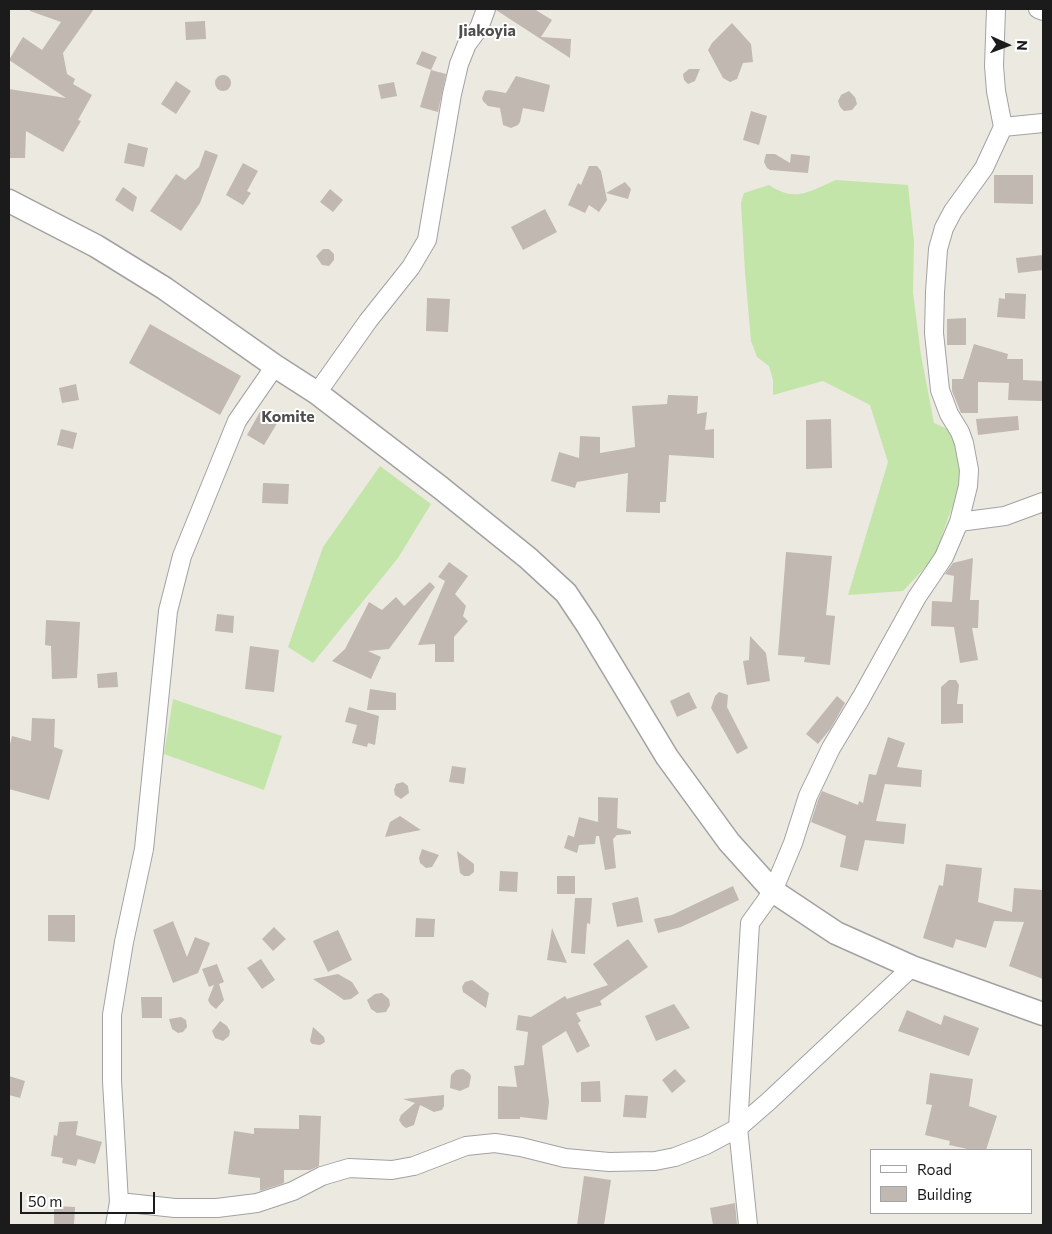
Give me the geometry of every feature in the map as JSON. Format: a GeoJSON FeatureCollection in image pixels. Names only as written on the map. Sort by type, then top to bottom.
{"type":"FeatureCollection","features":[{"type":"Feature","properties":{"kind":"street"},"geometry":{"type":"LineString","coordinates":[[317,394],[368,320],[411,268],[427,240],[452,94],[459,64],[467,44],[479,28],[486,9]]}},
{"type":"Feature","properties":{"kind":"street"},"geometry":{"type":"LineString","coordinates":[[748,1225],[738,1128],[750,923],[774,891],[808,796],[831,748],[917,597],[944,557],[959,522],[968,486],[969,470],[964,443],[960,432],[949,414],[940,390],[934,333],[938,248],[944,228],[953,211],[984,168],[1003,127],[996,91],[994,66],[996,9]]}},
{"type":"Feature","properties":{"kind":"street"},"geometry":{"type":"LineString","coordinates":[[1038,9],[1043,11]]}},
{"type":"Feature","properties":{"kind":"street"},"geometry":{"type":"LineString","coordinates":[[1003,127],[1043,123]]}},
{"type":"Feature","properties":{"kind":"street"},"geometry":{"type":"LineString","coordinates":[[9,201],[96,246],[164,288],[317,394],[493,529],[566,593],[667,757],[729,842],[774,891],[836,933],[912,967],[1043,1014]]}},
{"type":"Feature","properties":{"kind":"street"},"geometry":{"type":"LineString","coordinates":[[116,1225],[119,1202],[112,1081],[112,1015],[124,942],[144,850],[168,611],[182,556],[236,421],[275,366]]}},
{"type":"Feature","properties":{"kind":"street"},"geometry":{"type":"LineString","coordinates":[[959,522],[1004,516],[1043,502]]}},
{"type":"Feature","properties":{"kind":"street"},"geometry":{"type":"LineString","coordinates":[[119,1202],[175,1208],[216,1208],[257,1203],[293,1191],[322,1176],[349,1168],[392,1170],[414,1166],[466,1146],[496,1143],[520,1146],[565,1158],[609,1162],[655,1161],[675,1157],[706,1145],[738,1128],[912,967]]}},
{"type":"Feature","properties":{"kind":"green space"},"geometry":{"type":"Polygon","coordinates":[[[836,180],[908,185],[914,242],[913,293],[921,355],[934,423],[959,434],[966,475],[948,518],[935,557],[903,591],[848,595],[888,462],[870,405],[823,381],[773,395],[773,380],[769,366],[757,357],[751,341],[741,203],[744,193],[769,185],[778,190],[795,194],[810,191],[836,180]]]}},
{"type":"Feature","properties":{"kind":"green space"},"geometry":{"type":"Polygon","coordinates":[[[380,466],[431,504],[398,558],[313,663],[288,647],[323,547],[380,466]]]}},
{"type":"Feature","properties":{"kind":"green space"},"geometry":{"type":"Polygon","coordinates":[[[173,699],[282,736],[264,790],[164,754],[173,699]]]}},
{"type":"Feature","properties":{"kind":"building"},"geometry":{"type":"Polygon","coordinates":[[[30,9],[94,9],[63,53],[67,74],[75,79],[73,84],[92,95],[78,120],[81,121],[63,152],[26,131],[25,158],[9,158],[9,89],[66,98],[9,60],[23,37],[42,50],[61,22],[30,11],[30,9]]]}},
{"type":"Feature","properties":{"kind":"building"},"geometry":{"type":"Polygon","coordinates":[[[534,9],[552,20],[541,37],[571,39],[570,58],[496,10],[534,9]]]}},
{"type":"Feature","properties":{"kind":"building"},"geometry":{"type":"Polygon","coordinates":[[[205,21],[206,39],[186,40],[185,22],[205,21]]]}},
{"type":"Feature","properties":{"kind":"building"},"geometry":{"type":"Polygon","coordinates":[[[732,23],[751,44],[753,62],[743,63],[737,79],[730,82],[723,78],[708,50],[712,43],[732,23]]]}},
{"type":"Feature","properties":{"kind":"building"},"geometry":{"type":"Polygon","coordinates":[[[422,51],[437,57],[431,70],[416,64],[422,51]]]}},
{"type":"Feature","properties":{"kind":"building"},"geometry":{"type":"Polygon","coordinates":[[[689,69],[700,69],[695,81],[688,84],[684,80],[683,74],[689,69]]]}},
{"type":"Feature","properties":{"kind":"building"},"geometry":{"type":"Polygon","coordinates":[[[431,70],[446,74],[438,112],[420,107],[431,70]]]}},
{"type":"Feature","properties":{"kind":"building"},"geometry":{"type":"Polygon","coordinates":[[[223,75],[231,83],[223,91],[215,83],[223,75]]]}},
{"type":"Feature","properties":{"kind":"building"},"geometry":{"type":"Polygon","coordinates":[[[516,76],[550,85],[544,112],[523,108],[520,122],[511,128],[503,125],[500,108],[488,106],[482,98],[485,91],[489,90],[506,93],[516,76]]]}},
{"type":"Feature","properties":{"kind":"building"},"geometry":{"type":"Polygon","coordinates":[[[176,81],[191,91],[176,114],[161,104],[176,81]]]}},
{"type":"Feature","properties":{"kind":"building"},"geometry":{"type":"Polygon","coordinates":[[[394,82],[397,96],[381,99],[378,85],[394,82]]]}},
{"type":"Feature","properties":{"kind":"building"},"geometry":{"type":"Polygon","coordinates":[[[849,91],[855,97],[857,104],[852,110],[844,111],[838,101],[841,95],[849,91]]]}},
{"type":"Feature","properties":{"kind":"building"},"geometry":{"type":"Polygon","coordinates":[[[751,111],[767,116],[759,145],[743,140],[751,111]]]}},
{"type":"Feature","properties":{"kind":"building"},"geometry":{"type":"Polygon","coordinates":[[[128,143],[148,148],[144,167],[124,163],[128,143]]]}},
{"type":"Feature","properties":{"kind":"building"},"geometry":{"type":"Polygon","coordinates":[[[205,150],[218,155],[200,203],[181,231],[150,211],[176,174],[185,180],[199,167],[205,150]]]}},
{"type":"Feature","properties":{"kind":"building"},"geometry":{"type":"Polygon","coordinates":[[[766,154],[775,154],[790,163],[791,154],[810,156],[808,173],[770,170],[764,162],[766,154]]]}},
{"type":"Feature","properties":{"kind":"building"},"geometry":{"type":"Polygon","coordinates":[[[243,163],[258,171],[247,191],[251,193],[243,205],[226,195],[243,163]]]}},
{"type":"Feature","properties":{"kind":"building"},"geometry":{"type":"Polygon","coordinates":[[[589,166],[597,166],[601,171],[607,200],[599,212],[589,205],[585,213],[568,205],[578,183],[581,185],[589,166]]]}},
{"type":"Feature","properties":{"kind":"building"},"geometry":{"type":"Polygon","coordinates":[[[994,175],[1033,175],[1033,204],[994,203],[994,175]]]}},
{"type":"Feature","properties":{"kind":"building"},"geometry":{"type":"Polygon","coordinates":[[[625,182],[631,189],[628,199],[606,193],[625,182]]]}},
{"type":"Feature","properties":{"kind":"building"},"geometry":{"type":"Polygon","coordinates":[[[123,187],[137,197],[133,212],[115,200],[123,187]]]}},
{"type":"Feature","properties":{"kind":"building"},"geometry":{"type":"Polygon","coordinates":[[[330,189],[343,200],[333,212],[320,202],[330,189]]]}},
{"type":"Feature","properties":{"kind":"building"},"geometry":{"type":"Polygon","coordinates":[[[545,209],[557,232],[523,250],[511,227],[545,209]]]}},
{"type":"Feature","properties":{"kind":"building"},"geometry":{"type":"Polygon","coordinates":[[[323,249],[329,249],[334,254],[334,260],[329,266],[322,265],[316,256],[323,249]]]}},
{"type":"Feature","properties":{"kind":"building"},"geometry":{"type":"Polygon","coordinates":[[[1043,255],[1043,270],[1018,273],[1016,258],[1043,255]]]}},
{"type":"Feature","properties":{"kind":"building"},"geometry":{"type":"Polygon","coordinates":[[[1005,293],[1026,294],[1025,319],[997,317],[999,298],[1005,299],[1005,293]]]}},
{"type":"Feature","properties":{"kind":"building"},"geometry":{"type":"Polygon","coordinates":[[[427,298],[450,299],[448,332],[426,331],[427,298]]]}},
{"type":"Feature","properties":{"kind":"building"},"geometry":{"type":"Polygon","coordinates":[[[966,318],[966,345],[947,345],[947,319],[966,318]]]}},
{"type":"Feature","properties":{"kind":"building"},"geometry":{"type":"Polygon","coordinates":[[[150,324],[241,376],[220,415],[129,363],[150,324]]]}},
{"type":"Feature","properties":{"kind":"building"},"geometry":{"type":"Polygon","coordinates":[[[974,344],[1008,354],[1007,359],[1023,359],[1023,380],[1043,381],[1043,401],[1008,400],[1009,383],[978,382],[978,413],[961,413],[952,391],[952,379],[963,379],[974,344]]]}},
{"type":"Feature","properties":{"kind":"building"},"geometry":{"type":"Polygon","coordinates":[[[76,384],[79,400],[62,403],[59,388],[76,384]]]}},
{"type":"Feature","properties":{"kind":"building"},"geometry":{"type":"Polygon","coordinates":[[[668,395],[698,396],[697,414],[707,412],[705,430],[714,429],[714,458],[669,455],[666,502],[660,502],[660,513],[626,512],[628,473],[577,482],[575,488],[551,481],[559,452],[579,458],[580,436],[600,437],[600,453],[635,447],[632,406],[667,404],[668,395]]]}},
{"type":"Feature","properties":{"kind":"building"},"geometry":{"type":"Polygon","coordinates":[[[261,410],[279,420],[264,445],[247,435],[261,410]]]}},
{"type":"Feature","properties":{"kind":"building"},"geometry":{"type":"Polygon","coordinates":[[[1018,416],[1019,430],[978,435],[976,419],[1018,416]]]}},
{"type":"Feature","properties":{"kind":"building"},"geometry":{"type":"Polygon","coordinates":[[[831,419],[832,468],[806,469],[806,420],[831,419]]]}},
{"type":"Feature","properties":{"kind":"building"},"geometry":{"type":"Polygon","coordinates":[[[61,429],[77,433],[73,449],[57,445],[61,429]]]}},
{"type":"Feature","properties":{"kind":"building"},"geometry":{"type":"Polygon","coordinates":[[[263,483],[289,484],[288,504],[262,503],[263,483]]]}},
{"type":"Feature","properties":{"kind":"building"},"geometry":{"type":"Polygon","coordinates":[[[786,552],[832,556],[826,615],[835,616],[830,665],[804,662],[805,657],[778,655],[786,552]]]}},
{"type":"Feature","properties":{"kind":"building"},"geometry":{"type":"Polygon","coordinates":[[[973,558],[970,600],[979,600],[978,628],[972,628],[978,660],[960,663],[954,627],[931,626],[932,601],[952,602],[954,576],[945,574],[953,563],[973,558]]]}},
{"type":"Feature","properties":{"kind":"building"},"geometry":{"type":"Polygon","coordinates":[[[449,562],[468,576],[455,594],[466,606],[463,616],[468,621],[454,637],[454,662],[435,662],[435,644],[418,645],[445,581],[438,577],[449,562]]]}},
{"type":"Feature","properties":{"kind":"building"},"geometry":{"type":"Polygon","coordinates":[[[430,582],[435,587],[389,649],[368,651],[381,657],[371,679],[332,661],[345,649],[369,602],[382,610],[396,597],[404,606],[430,582]]]}},
{"type":"Feature","properties":{"kind":"building"},"geometry":{"type":"Polygon","coordinates":[[[217,614],[234,616],[233,633],[215,631],[217,614]]]}},
{"type":"Feature","properties":{"kind":"building"},"geometry":{"type":"Polygon","coordinates":[[[46,620],[80,622],[77,678],[52,679],[51,646],[45,645],[46,620]]]}},
{"type":"Feature","properties":{"kind":"building"},"geometry":{"type":"Polygon","coordinates":[[[750,636],[766,653],[770,681],[747,685],[743,661],[749,660],[750,636]]]}},
{"type":"Feature","properties":{"kind":"building"},"geometry":{"type":"Polygon","coordinates":[[[250,646],[279,650],[274,692],[245,689],[250,646]]]}},
{"type":"Feature","properties":{"kind":"building"},"geometry":{"type":"Polygon","coordinates":[[[117,672],[118,687],[98,688],[97,674],[117,672]]]}},
{"type":"Feature","properties":{"kind":"building"},"geometry":{"type":"Polygon","coordinates":[[[949,680],[956,680],[959,685],[957,704],[963,704],[963,723],[941,724],[941,687],[949,680]]]}},
{"type":"Feature","properties":{"kind":"building"},"geometry":{"type":"Polygon","coordinates":[[[370,689],[396,693],[396,710],[367,710],[370,689]]]}},
{"type":"Feature","properties":{"kind":"building"},"geometry":{"type":"Polygon","coordinates":[[[689,692],[697,708],[677,717],[670,701],[689,692]]]}},
{"type":"Feature","properties":{"kind":"building"},"geometry":{"type":"Polygon","coordinates":[[[719,692],[728,695],[727,707],[748,748],[737,754],[711,708],[715,696],[719,692]]]}},
{"type":"Feature","properties":{"kind":"building"},"geometry":{"type":"Polygon","coordinates":[[[837,696],[845,703],[831,728],[818,744],[806,734],[837,696]]]}},
{"type":"Feature","properties":{"kind":"building"},"geometry":{"type":"Polygon","coordinates":[[[349,707],[379,716],[375,745],[368,743],[367,747],[352,743],[357,725],[345,722],[349,707]]]}},
{"type":"Feature","properties":{"kind":"building"},"geometry":{"type":"Polygon","coordinates":[[[32,718],[55,719],[54,747],[63,750],[49,800],[9,789],[9,748],[12,736],[31,741],[32,718]]]}},
{"type":"Feature","properties":{"kind":"building"},"geometry":{"type":"Polygon","coordinates":[[[888,737],[905,743],[897,767],[922,770],[921,787],[885,784],[876,821],[906,824],[904,844],[865,840],[858,871],[840,867],[846,836],[811,822],[818,800],[822,791],[858,805],[859,801],[863,803],[869,774],[876,775],[888,737]]]}},
{"type":"Feature","properties":{"kind":"building"},"geometry":{"type":"Polygon","coordinates":[[[452,766],[466,768],[464,784],[449,782],[452,766]]]}},
{"type":"Feature","properties":{"kind":"building"},"geometry":{"type":"Polygon","coordinates":[[[403,782],[408,786],[409,793],[401,799],[395,795],[394,790],[396,784],[403,782]]]}},
{"type":"Feature","properties":{"kind":"building"},"geometry":{"type":"Polygon","coordinates":[[[598,797],[618,798],[617,828],[631,831],[631,834],[617,835],[613,839],[616,868],[605,870],[599,836],[596,836],[595,844],[579,845],[577,853],[564,848],[568,835],[574,837],[579,817],[598,822],[598,797]]]}},
{"type":"Feature","properties":{"kind":"building"},"geometry":{"type":"Polygon","coordinates":[[[400,816],[421,830],[385,837],[390,822],[400,816]]]}},
{"type":"Feature","properties":{"kind":"building"},"geometry":{"type":"Polygon","coordinates":[[[422,849],[439,855],[432,867],[426,868],[420,863],[419,858],[422,849]]]}},
{"type":"Feature","properties":{"kind":"building"},"geometry":{"type":"Polygon","coordinates":[[[457,851],[474,864],[474,872],[469,876],[464,876],[460,873],[457,851]]]}},
{"type":"Feature","properties":{"kind":"building"},"geometry":{"type":"Polygon","coordinates":[[[946,864],[982,868],[978,902],[1012,912],[1014,888],[1043,890],[1043,979],[1009,966],[1024,922],[994,921],[986,948],[956,939],[953,948],[923,938],[939,885],[943,886],[946,864]]]}},
{"type":"Feature","properties":{"kind":"building"},"geometry":{"type":"Polygon","coordinates":[[[500,871],[518,872],[517,892],[499,891],[500,871]]]}},
{"type":"Feature","properties":{"kind":"building"},"geometry":{"type":"Polygon","coordinates":[[[557,876],[575,876],[575,894],[557,894],[557,876]]]}},
{"type":"Feature","properties":{"kind":"building"},"geometry":{"type":"Polygon","coordinates":[[[733,886],[739,900],[681,927],[658,933],[654,919],[672,915],[733,886]]]}},
{"type":"Feature","properties":{"kind":"building"},"geometry":{"type":"Polygon","coordinates":[[[638,897],[643,922],[617,927],[612,903],[638,897]]]}},
{"type":"Feature","properties":{"kind":"building"},"geometry":{"type":"Polygon","coordinates":[[[575,898],[592,898],[590,924],[587,923],[585,954],[571,953],[575,898]]]}},
{"type":"Feature","properties":{"kind":"building"},"geometry":{"type":"Polygon","coordinates":[[[48,915],[75,915],[75,942],[48,941],[48,915]]]}},
{"type":"Feature","properties":{"kind":"building"},"geometry":{"type":"Polygon","coordinates":[[[416,918],[435,919],[434,937],[415,937],[416,918]]]}},
{"type":"Feature","properties":{"kind":"building"},"geometry":{"type":"Polygon","coordinates":[[[173,921],[187,957],[195,937],[210,943],[198,973],[173,983],[153,930],[173,921]]]}},
{"type":"Feature","properties":{"kind":"building"},"geometry":{"type":"Polygon","coordinates":[[[274,927],[286,939],[273,951],[262,939],[274,927]]]}},
{"type":"Feature","properties":{"kind":"building"},"geometry":{"type":"Polygon","coordinates":[[[552,928],[567,963],[547,960],[552,928]]]}},
{"type":"Feature","properties":{"kind":"building"},"geometry":{"type":"Polygon","coordinates":[[[338,930],[352,960],[328,972],[313,941],[338,930]]]}},
{"type":"Feature","properties":{"kind":"building"},"geometry":{"type":"Polygon","coordinates":[[[628,939],[648,967],[600,1001],[602,1005],[576,1013],[581,1021],[578,1023],[590,1046],[577,1053],[566,1031],[542,1046],[549,1102],[547,1120],[520,1117],[520,1119],[498,1119],[498,1086],[517,1087],[514,1066],[524,1065],[528,1032],[516,1030],[518,1015],[531,1017],[565,996],[567,999],[608,985],[593,964],[628,939]]]}},
{"type":"Feature","properties":{"kind":"building"},"geometry":{"type":"Polygon","coordinates":[[[261,959],[275,980],[262,989],[247,968],[261,959]]]}},
{"type":"Feature","properties":{"kind":"building"},"geometry":{"type":"Polygon","coordinates":[[[217,964],[224,982],[219,984],[224,1000],[216,1009],[208,1000],[214,985],[209,987],[202,969],[217,964]]]}},
{"type":"Feature","properties":{"kind":"building"},"geometry":{"type":"Polygon","coordinates":[[[338,974],[352,982],[359,993],[351,999],[344,1000],[313,979],[338,974]]]}},
{"type":"Feature","properties":{"kind":"building"},"geometry":{"type":"Polygon","coordinates":[[[472,980],[489,993],[486,1008],[463,992],[462,987],[465,982],[472,980]]]}},
{"type":"Feature","properties":{"kind":"building"},"geometry":{"type":"Polygon","coordinates":[[[382,993],[389,999],[390,1005],[386,1012],[377,1013],[371,1009],[367,1000],[375,994],[382,993]]]}},
{"type":"Feature","properties":{"kind":"building"},"geometry":{"type":"Polygon","coordinates":[[[141,997],[162,997],[162,1018],[142,1018],[141,997]]]}},
{"type":"Feature","properties":{"kind":"building"},"geometry":{"type":"Polygon","coordinates":[[[674,1004],[690,1028],[656,1041],[645,1016],[674,1004]]]}},
{"type":"Feature","properties":{"kind":"building"},"geometry":{"type":"Polygon","coordinates":[[[907,1010],[941,1025],[944,1015],[979,1028],[969,1056],[898,1031],[907,1010]]]}},
{"type":"Feature","properties":{"kind":"building"},"geometry":{"type":"Polygon","coordinates":[[[181,1017],[186,1020],[187,1027],[183,1032],[178,1033],[172,1029],[169,1019],[181,1017]]]}},
{"type":"Feature","properties":{"kind":"building"},"geometry":{"type":"Polygon","coordinates":[[[220,1021],[230,1031],[229,1036],[223,1041],[215,1038],[212,1031],[220,1021]]]}},
{"type":"Feature","properties":{"kind":"building"},"geometry":{"type":"Polygon","coordinates":[[[313,1027],[324,1037],[325,1042],[320,1045],[312,1044],[310,1041],[313,1027]]]}},
{"type":"Feature","properties":{"kind":"building"},"geometry":{"type":"Polygon","coordinates":[[[463,1069],[471,1076],[469,1087],[460,1091],[450,1088],[451,1075],[456,1070],[463,1069]]]}},
{"type":"Feature","properties":{"kind":"building"},"geometry":{"type":"Polygon","coordinates":[[[675,1069],[686,1081],[672,1093],[662,1080],[675,1069]]]}},
{"type":"Feature","properties":{"kind":"building"},"geometry":{"type":"Polygon","coordinates":[[[930,1073],[973,1079],[969,1106],[997,1116],[986,1149],[967,1149],[949,1145],[950,1141],[925,1135],[932,1105],[926,1104],[930,1073]]]}},
{"type":"Feature","properties":{"kind":"building"},"geometry":{"type":"Polygon","coordinates":[[[9,1076],[25,1081],[20,1098],[9,1095],[9,1076]]]}},
{"type":"Feature","properties":{"kind":"building"},"geometry":{"type":"Polygon","coordinates":[[[600,1081],[601,1102],[581,1102],[581,1082],[600,1081]]]}},
{"type":"Feature","properties":{"kind":"building"},"geometry":{"type":"Polygon","coordinates":[[[444,1095],[442,1110],[434,1112],[420,1105],[414,1125],[406,1128],[402,1125],[399,1120],[401,1115],[415,1103],[403,1099],[444,1095]]]}},
{"type":"Feature","properties":{"kind":"building"},"geometry":{"type":"Polygon","coordinates":[[[625,1095],[648,1096],[646,1118],[623,1117],[625,1095]]]}},
{"type":"Feature","properties":{"kind":"building"},"geometry":{"type":"Polygon","coordinates":[[[299,1115],[321,1116],[319,1166],[310,1170],[284,1170],[284,1183],[260,1191],[260,1178],[228,1174],[234,1131],[254,1134],[254,1128],[299,1129],[299,1115]]]}},
{"type":"Feature","properties":{"kind":"building"},"geometry":{"type":"Polygon","coordinates":[[[78,1121],[76,1135],[102,1142],[95,1164],[78,1159],[76,1166],[62,1163],[63,1158],[51,1156],[54,1135],[57,1136],[59,1122],[78,1121]]]}},
{"type":"Feature","properties":{"kind":"building"},"geometry":{"type":"Polygon","coordinates":[[[584,1176],[611,1180],[604,1225],[577,1225],[584,1176]]]}},
{"type":"Feature","properties":{"kind":"building"},"geometry":{"type":"Polygon","coordinates":[[[735,1203],[737,1225],[713,1225],[710,1208],[735,1203]]]}},
{"type":"Feature","properties":{"kind":"building"},"geometry":{"type":"Polygon","coordinates":[[[54,1206],[75,1207],[74,1225],[54,1225],[54,1206]]]}},
{"type":"Feature","properties":{"kind":"district","name":"Jiakoyia"},"geometry":{"type":"Point","coordinates":[487,31]}},
{"type":"Feature","properties":{"kind":"district","name":"Komite"},"geometry":{"type":"Point","coordinates":[288,417]}}]}
